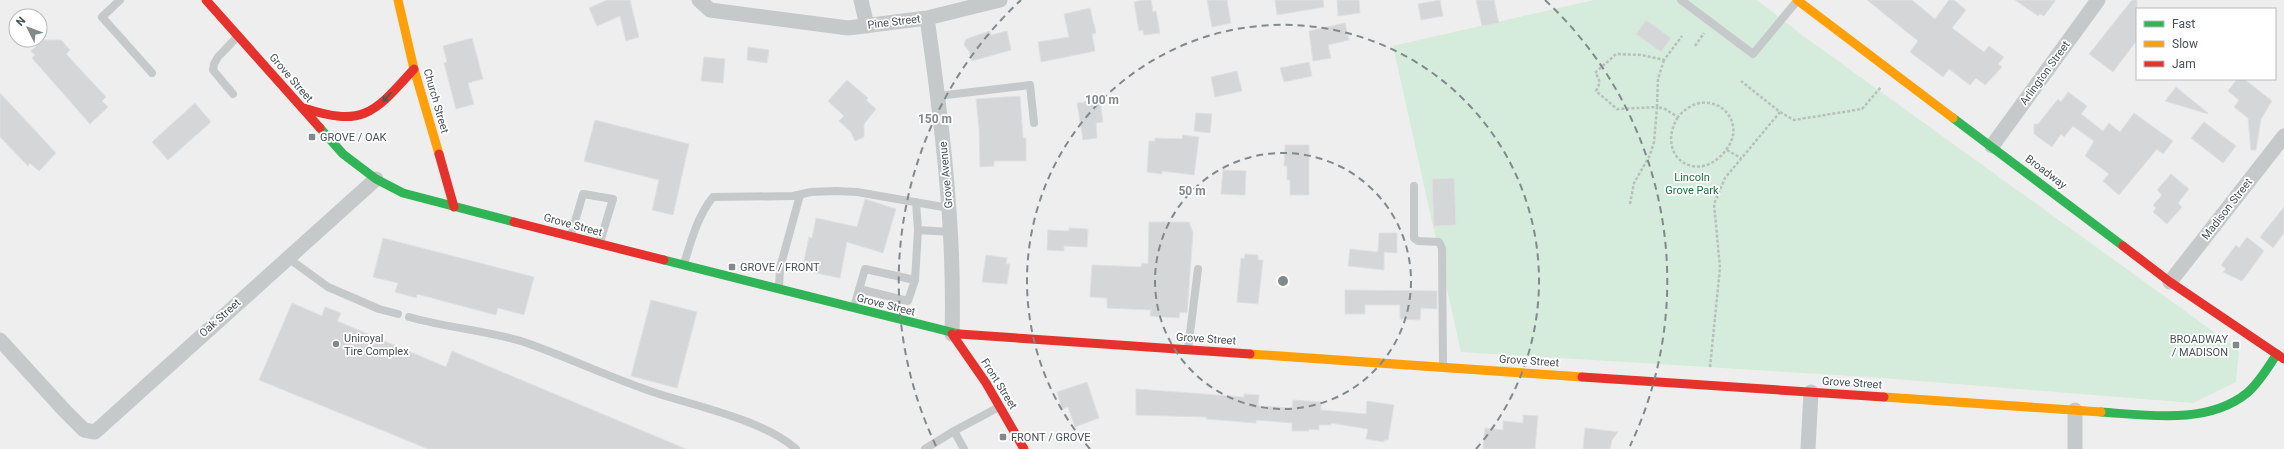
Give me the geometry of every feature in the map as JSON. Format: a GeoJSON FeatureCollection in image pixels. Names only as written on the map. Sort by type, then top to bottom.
{"type":"FeatureCollection","features":[{"type":"Feature","properties":{"kind":"main road","name":"Grove Street"},"geometry":{"type":"LineString","coordinates":[[206,0],[300,107],[344,154],[376,179],[403,193],[779,291],[952,334],[2137,414],[2201,414],[2226,406],[2246,394],[2281,354]]}},
{"type":"Feature","properties":{"kind":"main road","name":"Church Street"},"geometry":{"type":"LineString","coordinates":[[398,0],[414,69],[454,207]]}},
{"type":"Feature","properties":{"kind":"main road","name":"Broadway"},"geometry":{"type":"LineString","coordinates":[[1797,0],[2170,282],[2281,354]]}},
{"type":"Feature","properties":{"kind":"main road"},"geometry":{"type":"LineString","coordinates":[[300,107],[333,118],[359,117],[380,105],[414,69]]}},
{"type":"Feature","properties":{"kind":"main road","name":"Front Street"},"geometry":{"type":"LineString","coordinates":[[952,334],[1000,407],[1024,449]]}},
{"type":"Feature","properties":{"kind":"street","name":"Pine Street"},"geometry":{"type":"LineString","coordinates":[[699,0],[710,10],[848,28],[927,18],[1000,0]]}},
{"type":"Feature","properties":{"kind":"street"},"geometry":{"type":"LineString","coordinates":[[861,0],[867,26]]}},
{"type":"Feature","properties":{"kind":"street","name":"Arlington Street"},"geometry":{"type":"LineString","coordinates":[[1992,146],[2098,0]]}},
{"type":"Feature","properties":{"kind":"street","name":"Grove Avenue"},"geometry":{"type":"LineString","coordinates":[[927,18],[938,96],[949,208],[954,273],[952,334]]}},
{"type":"Feature","properties":{"kind":"street","name":"Madison Street"},"geometry":{"type":"LineString","coordinates":[[2170,282],[2284,136]]}},
{"type":"Feature","properties":{"kind":"street","name":"Oak Street"},"geometry":{"type":"LineString","coordinates":[[0,340],[84,430],[95,432],[376,179]]}},
{"type":"Feature","properties":{"kind":"street"},"geometry":{"type":"LineString","coordinates":[[1808,449],[1811,392]]}},
{"type":"Feature","properties":{"kind":"street"},"geometry":{"type":"LineString","coordinates":[[2075,410],[2075,449]]}},
{"type":"Feature","properties":{"kind":"lane"},"geometry":{"type":"LineString","coordinates":[[120,0],[102,17],[152,73]]}},
{"type":"Feature","properties":{"kind":"lane"},"geometry":{"type":"LineString","coordinates":[[1681,0],[1753,54],[1797,0]]}},
{"type":"Feature","properties":{"kind":"lane"},"geometry":{"type":"LineString","coordinates":[[233,94],[213,70],[214,64],[238,36]]}},
{"type":"Feature","properties":{"kind":"lane"},"geometry":{"type":"LineString","coordinates":[[938,96],[1030,85],[1034,123]]}},
{"type":"Feature","properties":{"kind":"lane"},"geometry":{"type":"LineString","coordinates":[[1414,186],[1414,238],[1418,241],[1439,242],[1442,248],[1444,367]]}},
{"type":"Feature","properties":{"kind":"lane"},"geometry":{"type":"LineString","coordinates":[[684,266],[691,240],[706,205],[713,197],[793,196],[836,191],[949,208]]}},
{"type":"Feature","properties":{"kind":"lane"},"geometry":{"type":"LineString","coordinates":[[570,237],[583,194],[614,199],[600,245]]}},
{"type":"Feature","properties":{"kind":"lane"},"geometry":{"type":"LineString","coordinates":[[779,291],[780,268],[800,194]]}},
{"type":"Feature","properties":{"kind":"lane"},"geometry":{"type":"LineString","coordinates":[[859,289],[908,301],[915,280],[918,230],[916,202]]}},
{"type":"Feature","properties":{"kind":"lane"},"geometry":{"type":"LineString","coordinates":[[918,230],[950,232]]}},
{"type":"Feature","properties":{"kind":"lane"},"geometry":{"type":"LineString","coordinates":[[288,258],[328,287],[379,309],[398,314]]}},
{"type":"Feature","properties":{"kind":"lane"},"geometry":{"type":"LineString","coordinates":[[853,310],[865,269],[915,280]]}},
{"type":"Feature","properties":{"kind":"lane"},"geometry":{"type":"LineString","coordinates":[[1188,350],[1198,269]]}},
{"type":"Feature","properties":{"kind":"lane"},"geometry":{"type":"LineString","coordinates":[[409,317],[432,324],[487,332],[525,343],[621,381],[733,417],[784,439],[796,449]]}},
{"type":"Feature","properties":{"kind":"lane"},"geometry":{"type":"LineString","coordinates":[[925,449],[954,431],[1000,407]]}},
{"type":"Feature","properties":{"kind":"lane"},"geometry":{"type":"LineString","coordinates":[[954,431],[964,449]]}},
{"type":"Feature","properties":{"kind":"path"},"geometry":{"type":"LineString","coordinates":[[1695,46],[1706,31]]}},
{"type":"Feature","properties":{"kind":"path"},"geometry":{"type":"LineString","coordinates":[[1630,204],[1634,184],[1650,155],[1654,142],[1658,79],[1664,60],[1682,36]]}},
{"type":"Feature","properties":{"kind":"path"},"geometry":{"type":"LineString","coordinates":[[1664,60],[1642,55],[1616,54],[1595,73],[1599,78],[1600,84],[1596,92],[1616,109],[1657,107],[1665,109],[1678,117]]}},
{"type":"Feature","properties":{"kind":"path"},"geometry":{"type":"LineString","coordinates":[[1741,81],[1780,112],[1794,120],[1862,109],[1881,87]]}},
{"type":"Feature","properties":{"kind":"path"},"geometry":{"type":"LineString","coordinates":[[1702,102],[1710,102],[1723,108],[1728,113],[1732,128],[1730,143],[1726,150],[1713,162],[1705,166],[1691,166],[1683,163],[1675,156],[1671,146],[1670,137],[1673,125],[1678,117],[1690,106],[1702,102]]}},
{"type":"Feature","properties":{"kind":"path"},"geometry":{"type":"LineString","coordinates":[[1709,369],[1720,268],[1714,204],[1725,178],[1780,112]]}},
{"type":"Feature","properties":{"kind":"path"},"geometry":{"type":"LineString","coordinates":[[1726,150],[1741,158]]}},
{"type":"Feature","properties":{"kind":"green space","name":"Lincoln Grove Park"},"geometry":{"type":"Polygon","coordinates":[[[1594,0],[1757,0],[1802,35],[2239,350],[2236,382],[2193,403],[1870,377],[1461,352],[1393,46],[1594,0]]]}},
{"type":"Feature","properties":{"kind":"building"},"geometry":{"type":"Polygon","coordinates":[[[607,0],[630,0],[639,37],[626,41],[620,16],[597,26],[589,8],[607,0]]]}},
{"type":"Feature","properties":{"kind":"building"},"geometry":{"type":"Polygon","coordinates":[[[1151,0],[1153,12],[1156,11],[1160,33],[1144,35],[1143,30],[1139,31],[1134,2],[1151,0]]]}},
{"type":"Feature","properties":{"kind":"building"},"geometry":{"type":"Polygon","coordinates":[[[1207,0],[1227,0],[1231,23],[1212,27],[1207,0]]]}},
{"type":"Feature","properties":{"kind":"building"},"geometry":{"type":"Polygon","coordinates":[[[1275,0],[1323,0],[1324,7],[1277,15],[1275,0]]]}},
{"type":"Feature","properties":{"kind":"building"},"geometry":{"type":"Polygon","coordinates":[[[1337,0],[1359,0],[1360,13],[1338,16],[1337,0]]]}},
{"type":"Feature","properties":{"kind":"building"},"geometry":{"type":"Polygon","coordinates":[[[1440,0],[1443,16],[1421,20],[1418,4],[1440,0]]]}},
{"type":"Feature","properties":{"kind":"building"},"geometry":{"type":"Polygon","coordinates":[[[1476,0],[1494,0],[1499,23],[1482,26],[1476,0]]]}},
{"type":"Feature","properties":{"kind":"building"},"geometry":{"type":"Polygon","coordinates":[[[1867,0],[1912,0],[1935,19],[1949,0],[1954,0],[1966,10],[1952,28],[1984,52],[1989,46],[2004,57],[1998,64],[2002,67],[1985,85],[1976,78],[1970,85],[1949,69],[1943,77],[1910,52],[1918,41],[1867,0]]]}},
{"type":"Feature","properties":{"kind":"building"},"geometry":{"type":"Polygon","coordinates":[[[2015,0],[2056,0],[2044,16],[2040,14],[2038,16],[2015,0]]]}},
{"type":"Feature","properties":{"kind":"building"},"geometry":{"type":"Polygon","coordinates":[[[2132,0],[2137,0],[2136,41],[2113,72],[2089,54],[2132,0]]]}},
{"type":"Feature","properties":{"kind":"building"},"geometry":{"type":"Polygon","coordinates":[[[1090,8],[1096,33],[1092,34],[1095,51],[1041,62],[1038,42],[1069,37],[1064,14],[1090,8]]]}},
{"type":"Feature","properties":{"kind":"building"},"geometry":{"type":"Polygon","coordinates":[[[1646,20],[1671,38],[1661,52],[1636,34],[1646,20]]]}},
{"type":"Feature","properties":{"kind":"building"},"geometry":{"type":"Polygon","coordinates":[[[1345,23],[1349,40],[1328,45],[1331,58],[1313,61],[1309,31],[1345,23]]]}},
{"type":"Feature","properties":{"kind":"building"},"geometry":{"type":"Polygon","coordinates":[[[990,31],[991,35],[1007,31],[1011,50],[972,61],[969,51],[964,45],[966,39],[990,31]]]}},
{"type":"Feature","properties":{"kind":"building"},"geometry":{"type":"Polygon","coordinates":[[[472,38],[483,79],[468,83],[474,104],[456,109],[444,63],[447,62],[443,46],[472,38]]]}},
{"type":"Feature","properties":{"kind":"building"},"geometry":{"type":"Polygon","coordinates":[[[48,40],[61,40],[70,50],[66,54],[106,97],[102,101],[108,107],[90,124],[32,58],[35,55],[31,51],[34,48],[48,48],[48,40]]]}},
{"type":"Feature","properties":{"kind":"building"},"geometry":{"type":"Polygon","coordinates":[[[748,47],[769,50],[767,63],[747,60],[748,47]]]}},
{"type":"Feature","properties":{"kind":"building"},"geometry":{"type":"Polygon","coordinates":[[[704,57],[725,59],[723,83],[701,81],[704,57]]]}},
{"type":"Feature","properties":{"kind":"building"},"geometry":{"type":"Polygon","coordinates":[[[1309,62],[1312,76],[1284,82],[1280,68],[1309,62]]]}},
{"type":"Feature","properties":{"kind":"building"},"geometry":{"type":"Polygon","coordinates":[[[1237,71],[1242,91],[1215,97],[1211,77],[1237,71]]]}},
{"type":"Feature","properties":{"kind":"building"},"geometry":{"type":"Polygon","coordinates":[[[847,80],[868,98],[866,100],[876,109],[864,124],[864,137],[855,141],[851,132],[839,121],[844,116],[828,101],[847,80]]]}},
{"type":"Feature","properties":{"kind":"building"},"geometry":{"type":"Polygon","coordinates":[[[2236,80],[2245,80],[2272,101],[2261,119],[2256,150],[2251,150],[2248,118],[2234,107],[2239,100],[2228,91],[2236,80]]]}},
{"type":"Feature","properties":{"kind":"building"},"geometry":{"type":"Polygon","coordinates":[[[2176,87],[2208,113],[2208,114],[2165,101],[2176,87]]]}},
{"type":"Feature","properties":{"kind":"building"},"geometry":{"type":"Polygon","coordinates":[[[2068,92],[2087,106],[2081,114],[2103,131],[2109,123],[2120,132],[2134,113],[2173,141],[2163,154],[2157,149],[2119,195],[2103,181],[2109,174],[2085,156],[2094,141],[2073,126],[2064,137],[2061,134],[2052,147],[2034,134],[2034,124],[2038,124],[2058,99],[2061,102],[2068,92]]]}},
{"type":"Feature","properties":{"kind":"building"},"geometry":{"type":"Polygon","coordinates":[[[0,93],[56,153],[39,171],[30,163],[28,166],[0,137],[0,93]]]}},
{"type":"Feature","properties":{"kind":"building"},"geometry":{"type":"Polygon","coordinates":[[[1020,96],[1023,138],[1026,138],[1026,161],[994,161],[994,166],[980,167],[979,128],[976,99],[1020,96]]]}},
{"type":"Feature","properties":{"kind":"building"},"geometry":{"type":"Polygon","coordinates":[[[1100,100],[1103,122],[1096,123],[1097,138],[1083,140],[1077,103],[1100,100]]]}},
{"type":"Feature","properties":{"kind":"building"},"geometry":{"type":"Polygon","coordinates":[[[195,103],[211,122],[168,160],[152,142],[195,103]]]}},
{"type":"Feature","properties":{"kind":"building"},"geometry":{"type":"Polygon","coordinates":[[[1196,113],[1212,114],[1210,133],[1194,131],[1196,113]]]}},
{"type":"Feature","properties":{"kind":"building"},"geometry":{"type":"Polygon","coordinates":[[[595,120],[689,144],[673,215],[652,210],[659,180],[584,161],[595,120]]]}},
{"type":"Feature","properties":{"kind":"building"},"geometry":{"type":"Polygon","coordinates":[[[2204,122],[2236,146],[2223,163],[2191,138],[2204,122]]]}},
{"type":"Feature","properties":{"kind":"building"},"geometry":{"type":"Polygon","coordinates":[[[1183,135],[1199,137],[1194,175],[1162,171],[1162,174],[1147,172],[1149,141],[1155,141],[1155,138],[1182,139],[1183,135]]]}},
{"type":"Feature","properties":{"kind":"building"},"geometry":{"type":"Polygon","coordinates":[[[1285,145],[1309,145],[1309,195],[1290,195],[1290,180],[1287,180],[1287,166],[1284,166],[1285,145]]]}},
{"type":"Feature","properties":{"kind":"building"},"geometry":{"type":"Polygon","coordinates":[[[1223,170],[1246,171],[1245,195],[1221,194],[1223,170]]]}},
{"type":"Feature","properties":{"kind":"building"},"geometry":{"type":"Polygon","coordinates":[[[2171,174],[2189,189],[2178,203],[2182,207],[2167,224],[2153,212],[2156,208],[2153,205],[2162,195],[2157,190],[2171,174]]]}},
{"type":"Feature","properties":{"kind":"building"},"geometry":{"type":"Polygon","coordinates":[[[1454,178],[1456,225],[1434,226],[1432,179],[1454,178]]]}},
{"type":"Feature","properties":{"kind":"building"},"geometry":{"type":"Polygon","coordinates":[[[865,199],[896,209],[883,253],[847,242],[840,278],[802,270],[809,237],[812,238],[816,218],[857,227],[865,199]]]}},
{"type":"Feature","properties":{"kind":"building"},"geometry":{"type":"Polygon","coordinates":[[[2284,207],[2284,233],[2273,248],[2260,237],[2284,207]]]}},
{"type":"Feature","properties":{"kind":"building"},"geometry":{"type":"Polygon","coordinates":[[[1149,222],[1189,222],[1193,233],[1187,313],[1180,312],[1179,318],[1150,316],[1151,310],[1107,308],[1107,298],[1090,297],[1092,265],[1141,267],[1142,263],[1148,264],[1149,222]]]}},
{"type":"Feature","properties":{"kind":"building"},"geometry":{"type":"Polygon","coordinates":[[[1069,228],[1088,229],[1087,247],[1064,246],[1064,251],[1047,250],[1048,230],[1069,231],[1069,228]]]}},
{"type":"Feature","properties":{"kind":"building"},"geometry":{"type":"Polygon","coordinates":[[[1379,233],[1397,233],[1397,253],[1384,252],[1384,270],[1348,266],[1350,249],[1378,252],[1379,233]]]}},
{"type":"Feature","properties":{"kind":"building"},"geometry":{"type":"Polygon","coordinates":[[[2247,237],[2264,251],[2242,281],[2223,272],[2226,269],[2221,265],[2236,245],[2239,248],[2247,237]]]}},
{"type":"Feature","properties":{"kind":"building"},"geometry":{"type":"Polygon","coordinates":[[[383,238],[534,277],[524,315],[498,308],[496,315],[417,294],[416,298],[395,292],[398,283],[373,277],[383,238]]]}},
{"type":"Feature","properties":{"kind":"building"},"geometry":{"type":"Polygon","coordinates":[[[1245,254],[1258,255],[1258,260],[1263,260],[1258,304],[1237,302],[1241,258],[1244,259],[1245,254]]]}},
{"type":"Feature","properties":{"kind":"building"},"geometry":{"type":"Polygon","coordinates":[[[986,255],[1007,258],[1006,264],[1010,264],[1007,284],[982,282],[986,255]]]}},
{"type":"Feature","properties":{"kind":"building"},"geometry":{"type":"Polygon","coordinates":[[[1345,290],[1437,291],[1437,309],[1421,308],[1420,320],[1400,319],[1400,305],[1365,305],[1365,314],[1345,314],[1345,290]]]}},
{"type":"Feature","properties":{"kind":"building"},"geometry":{"type":"Polygon","coordinates":[[[651,300],[697,312],[677,388],[631,376],[651,300]]]}},
{"type":"Feature","properties":{"kind":"building","name":"Uniroyal Tire Complex"},"geometry":{"type":"Polygon","coordinates":[[[292,303],[322,316],[325,307],[341,313],[337,321],[446,367],[452,351],[686,449],[428,449],[259,380],[292,303]]]}},
{"type":"Feature","properties":{"kind":"building"},"geometry":{"type":"Polygon","coordinates":[[[1087,382],[1099,418],[1075,427],[1068,407],[1062,409],[1057,392],[1087,382]]]}},
{"type":"Feature","properties":{"kind":"building"},"geometry":{"type":"Polygon","coordinates":[[[1136,389],[1244,397],[1244,394],[1259,395],[1258,406],[1292,408],[1293,400],[1321,402],[1321,410],[1366,414],[1367,401],[1394,405],[1388,440],[1384,440],[1384,442],[1366,439],[1368,429],[1331,423],[1331,425],[1319,425],[1319,430],[1309,429],[1309,431],[1292,431],[1292,423],[1256,420],[1256,423],[1206,419],[1206,417],[1136,415],[1136,389]]]}},
{"type":"Feature","properties":{"kind":"building"},"geometry":{"type":"Polygon","coordinates":[[[1523,415],[1538,416],[1535,449],[1483,449],[1485,428],[1503,430],[1503,421],[1523,423],[1523,415]]]}},
{"type":"Feature","properties":{"kind":"building"},"geometry":{"type":"Polygon","coordinates":[[[1585,428],[1618,432],[1612,440],[1610,449],[1583,449],[1585,428]]]}},
{"type":"Feature","properties":{"kind":"traffic: fast"},"geometry":{"type":"LineString","coordinates":[[1953,118],[2123,246]]}},
{"type":"Feature","properties":{"kind":"traffic: fast"},"geometry":{"type":"LineString","coordinates":[[320,128],[343,154],[376,179],[403,193],[514,222]]}},
{"type":"Feature","properties":{"kind":"traffic: fast"},"geometry":{"type":"LineString","coordinates":[[664,260],[959,334]]}},
{"type":"Feature","properties":{"kind":"traffic: fast"},"geometry":{"type":"LineString","coordinates":[[2101,412],[2177,416],[2214,410],[2231,403],[2247,393],[2259,380],[2277,354]]}},
{"type":"Feature","properties":{"kind":"traffic: slow"},"geometry":{"type":"LineString","coordinates":[[398,0],[414,69],[439,154]]}},
{"type":"Feature","properties":{"kind":"traffic: slow"},"geometry":{"type":"LineString","coordinates":[[1797,0],[1953,118]]}},
{"type":"Feature","properties":{"kind":"traffic: slow"},"geometry":{"type":"LineString","coordinates":[[1250,354],[1582,377]]}},
{"type":"Feature","properties":{"kind":"traffic: slow"},"geometry":{"type":"LineString","coordinates":[[1884,397],[2101,412]]}},
{"type":"Feature","properties":{"kind":"traffic: jam"},"geometry":{"type":"LineString","coordinates":[[206,0],[320,128]]}},
{"type":"Feature","properties":{"kind":"traffic: jam"},"geometry":{"type":"LineString","coordinates":[[304,108],[324,114],[341,116],[355,116],[367,112],[378,106],[389,96],[414,69]]}},
{"type":"Feature","properties":{"kind":"traffic: jam"},"geometry":{"type":"LineString","coordinates":[[439,154],[454,207]]}},
{"type":"Feature","properties":{"kind":"traffic: jam"},"geometry":{"type":"LineString","coordinates":[[514,222],[664,260]]}},
{"type":"Feature","properties":{"kind":"traffic: jam"},"geometry":{"type":"LineString","coordinates":[[2123,246],[2170,282],[2284,359]]}},
{"type":"Feature","properties":{"kind":"traffic: jam"},"geometry":{"type":"LineString","coordinates":[[952,334],[986,383],[1024,449]]}},
{"type":"Feature","properties":{"kind":"traffic: jam"},"geometry":{"type":"LineString","coordinates":[[959,334],[1250,354]]}},
{"type":"Feature","properties":{"kind":"traffic: jam"},"geometry":{"type":"LineString","coordinates":[[1582,377],[1884,397]]}},
{"type":"Feature","properties":{"kind":"place","name":"GROVE / OAK"},"geometry":{"type":"Point","coordinates":[312,137]}},
{"type":"Feature","properties":{"kind":"place","name":"GROVE / FRONT"},"geometry":{"type":"Point","coordinates":[732,267]}},
{"type":"Feature","properties":{"kind":"place","name":"Uniroyal Tire Complex"},"geometry":{"type":"Point","coordinates":[336,344]}},
{"type":"Feature","properties":{"kind":"place","name":"BROADWAY / MADISON"},"geometry":{"type":"Point","coordinates":[2236,345]}},
{"type":"Feature","properties":{"kind":"place","name":"FRONT / GROVE"},"geometry":{"type":"Point","coordinates":[1003,437]}}]}
